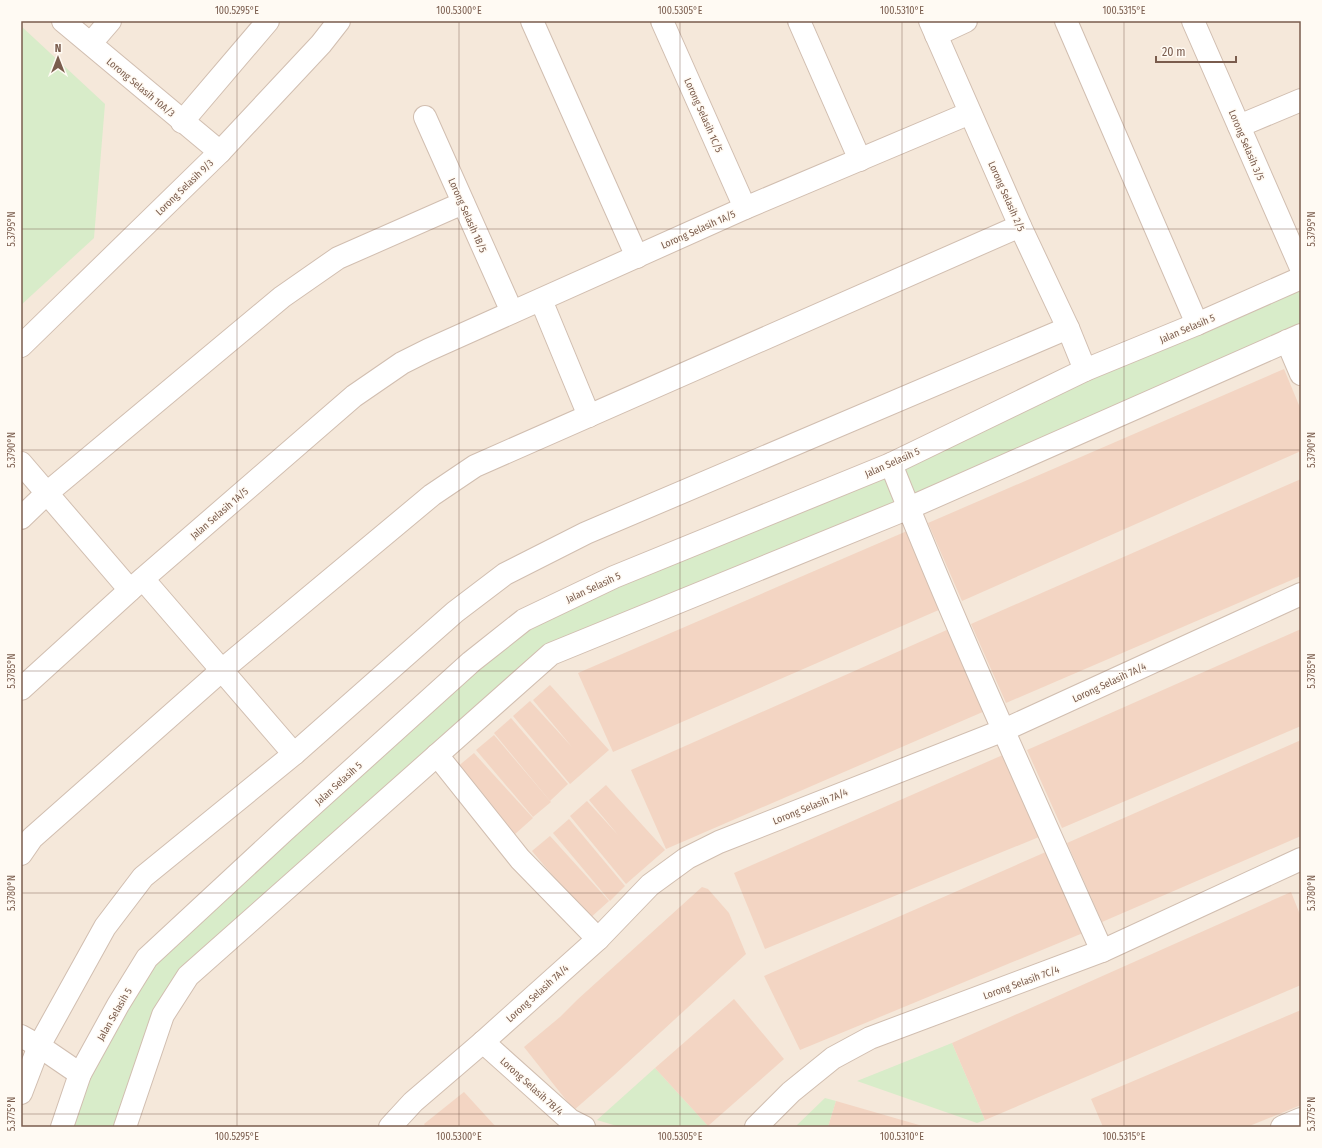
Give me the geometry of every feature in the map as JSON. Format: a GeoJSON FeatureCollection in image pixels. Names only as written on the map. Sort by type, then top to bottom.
{"type":"FeatureCollection","features":[{"type":"Feature","properties":{"kind":"street","name":"Lorong Selasih 10A/3"},"geometry":{"type":"LineString","coordinates":[[63,21],[91,43],[182,122],[220,152]]}},
{"type":"Feature","properties":{"kind":"street"},"geometry":{"type":"LineString","coordinates":[[91,43],[110,21]]}},
{"type":"Feature","properties":{"kind":"street"},"geometry":{"type":"LineString","coordinates":[[182,122],[268,21]]}},
{"type":"Feature","properties":{"kind":"street","name":"Lorong Selasih 9/3"},"geometry":{"type":"LineString","coordinates":[[21,346],[220,152],[321,44],[339,21]]}},
{"type":"Feature","properties":{"kind":"street"},"geometry":{"type":"LineString","coordinates":[[532,21],[637,257]]}},
{"type":"Feature","properties":{"kind":"street","name":"Lorong Selasih 1C/5"},"geometry":{"type":"LineString","coordinates":[[662,21],[745,208]]}},
{"type":"Feature","properties":{"kind":"street"},"geometry":{"type":"LineString","coordinates":[[799,21],[860,160]]}},
{"type":"Feature","properties":{"kind":"street"},"geometry":{"type":"LineString","coordinates":[[933,28],[966,21]]}},
{"type":"Feature","properties":{"kind":"street"},"geometry":{"type":"LineString","coordinates":[[1066,21],[1197,324]]}},
{"type":"Feature","properties":{"kind":"street","name":"Lorong Selasih 3/5"},"geometry":{"type":"LineString","coordinates":[[1193,21],[1239,126],[1294,234],[1301,268]]}},
{"type":"Feature","properties":{"kind":"street","name":"Lorong Selasih 2/5"},"geometry":{"type":"LineString","coordinates":[[933,28],[1020,226],[1068,328],[1085,370]]}},
{"type":"Feature","properties":{"kind":"street"},"geometry":{"type":"LineString","coordinates":[[1239,126],[1301,100]]}},
{"type":"Feature","properties":{"kind":"street","name":"Lorong Selasih 1A/5"},"geometry":{"type":"LineString","coordinates":[[428,350],[745,208],[970,113]]}},
{"type":"Feature","properties":{"kind":"street","name":"Lorong Selasih 1B/5"},"geometry":{"type":"LineString","coordinates":[[425,117],[512,312]]}},
{"type":"Feature","properties":{"kind":"street"},"geometry":{"type":"LineString","coordinates":[[21,518],[47,493],[282,296],[338,258],[463,203]]}},
{"type":"Feature","properties":{"kind":"street"},"geometry":{"type":"LineString","coordinates":[[21,854],[32,838],[222,670],[432,495],[475,466],[1020,226]]}},
{"type":"Feature","properties":{"kind":"street","name":"Jalan Selasih 5"},"geometry":{"type":"LineString","coordinates":[[62,1127],[80,1074],[118,1005],[147,958],[290,825],[465,668],[524,620],[614,577],[892,464],[1085,370],[1197,324],[1301,278]]}},
{"type":"Feature","properties":{"kind":"street"},"geometry":{"type":"LineString","coordinates":[[541,300],[589,416]]}},
{"type":"Feature","properties":{"kind":"street"},"geometry":{"type":"LineString","coordinates":[[21,1093],[30,1041],[105,927],[143,877],[294,754],[455,612],[505,574],[594,530],[1068,328]]}},
{"type":"Feature","properties":{"kind":"street"},"geometry":{"type":"LineString","coordinates":[[125,1127],[163,1015],[188,976],[551,654],[909,508],[1294,338],[1301,374]]}},
{"type":"Feature","properties":{"kind":"street","name":"Jalan Selasih 1A/5"},"geometry":{"type":"LineString","coordinates":[[21,689],[136,584],[354,396],[402,363],[428,350]]}},
{"type":"Feature","properties":{"kind":"street"},"geometry":{"type":"LineString","coordinates":[[21,463],[47,493],[222,670],[294,754]]}},
{"type":"Feature","properties":{"kind":"street"},"geometry":{"type":"LineString","coordinates":[[892,464],[909,508],[1004,730],[1102,951]]}},
{"type":"Feature","properties":{"kind":"street","name":"Lorong Selasih 7A/4"},"geometry":{"type":"LineString","coordinates":[[390,1127],[412,1102],[483,1042],[598,939],[650,885],[687,858],[718,842],[1004,730],[1301,594]]}},
{"type":"Feature","properties":{"kind":"street"},"geometry":{"type":"LineString","coordinates":[[437,755],[520,859],[598,939]]}},
{"type":"Feature","properties":{"kind":"street","name":"Lorong Selasih 7C/4"},"geometry":{"type":"LineString","coordinates":[[756,1127],[791,1092],[833,1058],[870,1038],[1102,951],[1301,860]]}},
{"type":"Feature","properties":{"kind":"street"},"geometry":{"type":"LineString","coordinates":[[30,1041],[80,1074]]}},
{"type":"Feature","properties":{"kind":"street","name":"Lorong Selasih 7B/4"},"geometry":{"type":"LineString","coordinates":[[483,1042],[571,1125]]}},
{"type":"Feature","properties":{"kind":"street"},"geometry":{"type":"LineString","coordinates":[[1282,1127],[1301,1119]]}},
{"type":"Feature","properties":{"kind":"shaded area"},"geometry":{"type":"Polygon","coordinates":[[[21,21],[1301,21],[1301,1127],[21,1127],[21,21]]]}},
{"type":"Feature","properties":{"kind":"green space"},"geometry":{"type":"Polygon","coordinates":[[[21,26],[105,104],[94,238],[21,305],[21,26]]]}},
{"type":"Feature","properties":{"kind":"green space"},"geometry":{"type":"Polygon","coordinates":[[[1301,278],[1301,335],[551,654],[188,976],[125,1127],[62,1127],[147,958],[524,620],[1301,278]]]}},
{"type":"Feature","properties":{"kind":"green space"},"geometry":{"type":"Polygon","coordinates":[[[952,1043],[985,1120],[977,1123],[857,1081],[952,1043]]]}},
{"type":"Feature","properties":{"kind":"green space"},"geometry":{"type":"Polygon","coordinates":[[[655,1068],[709,1127],[620,1127],[597,1120],[655,1068]]]}},
{"type":"Feature","properties":{"kind":"green space"},"geometry":{"type":"Polygon","coordinates":[[[825,1098],[836,1101],[828,1127],[795,1127],[825,1098]]]}},
{"type":"Feature","properties":{"kind":"building"},"geometry":{"type":"Polygon","coordinates":[[[1284,369],[1301,410],[1301,451],[962,601],[928,523],[1284,369]]]}},
{"type":"Feature","properties":{"kind":"building"},"geometry":{"type":"Polygon","coordinates":[[[1301,479],[1301,576],[1006,703],[971,624],[1301,479]]]}},
{"type":"Feature","properties":{"kind":"building"},"geometry":{"type":"Polygon","coordinates":[[[907,531],[941,609],[613,752],[578,673],[907,531]]]}},
{"type":"Feature","properties":{"kind":"building"},"geometry":{"type":"Polygon","coordinates":[[[949,629],[985,711],[666,849],[631,770],[949,629]]]}},
{"type":"Feature","properties":{"kind":"building"},"geometry":{"type":"Polygon","coordinates":[[[1301,629],[1301,726],[1062,828],[1027,750],[1301,629]]]}},
{"type":"Feature","properties":{"kind":"building"},"geometry":{"type":"Polygon","coordinates":[[[550,685],[609,750],[570,784],[513,716],[530,701],[572,747],[533,700],[550,685]]]}},
{"type":"Feature","properties":{"kind":"building"},"geometry":{"type":"Polygon","coordinates":[[[511,718],[568,784],[550,801],[494,733],[511,718]]]}},
{"type":"Feature","properties":{"kind":"building"},"geometry":{"type":"Polygon","coordinates":[[[494,735],[551,802],[533,817],[476,750],[494,735]]]}},
{"type":"Feature","properties":{"kind":"building"},"geometry":{"type":"Polygon","coordinates":[[[1301,740],[1301,836],[1102,922],[1067,843],[1301,740]]]}},
{"type":"Feature","properties":{"kind":"building"},"geometry":{"type":"Polygon","coordinates":[[[474,753],[533,818],[514,835],[456,768],[474,753]]]}},
{"type":"Feature","properties":{"kind":"building"},"geometry":{"type":"Polygon","coordinates":[[[1005,754],[1039,837],[765,949],[734,873],[1005,754]]]}},
{"type":"Feature","properties":{"kind":"building"},"geometry":{"type":"Polygon","coordinates":[[[606,785],[665,850],[626,884],[570,816],[587,801],[618,835],[589,800],[606,785]]]}},
{"type":"Feature","properties":{"kind":"building"},"geometry":{"type":"Polygon","coordinates":[[[569,819],[625,886],[610,901],[553,833],[569,819]]]}},
{"type":"Feature","properties":{"kind":"building"},"geometry":{"type":"Polygon","coordinates":[[[550,836],[609,901],[589,919],[532,851],[550,836]]]}},
{"type":"Feature","properties":{"kind":"building"},"geometry":{"type":"Polygon","coordinates":[[[1048,851],[1083,933],[800,1050],[764,976],[1048,851]]]}},
{"type":"Feature","properties":{"kind":"building"},"geometry":{"type":"Polygon","coordinates":[[[702,887],[708,889],[729,913],[746,954],[574,1110],[524,1047],[560,1017],[702,887]]]}},
{"type":"Feature","properties":{"kind":"building"},"geometry":{"type":"Polygon","coordinates":[[[1291,892],[1301,917],[1301,985],[985,1120],[952,1043],[1291,892]]]}},
{"type":"Feature","properties":{"kind":"building"},"geometry":{"type":"Polygon","coordinates":[[[734,999],[784,1059],[708,1126],[655,1068],[734,999]]]}},
{"type":"Feature","properties":{"kind":"building"},"geometry":{"type":"Polygon","coordinates":[[[1301,1010],[1301,1105],[1247,1127],[1103,1127],[1091,1099],[1301,1010]]]}},
{"type":"Feature","properties":{"kind":"building"},"geometry":{"type":"Polygon","coordinates":[[[464,1092],[496,1127],[426,1127],[424,1124],[464,1092]]]}},
{"type":"Feature","properties":{"kind":"building"},"geometry":{"type":"Polygon","coordinates":[[[836,1101],[926,1127],[828,1127],[836,1101]]]}}]}
